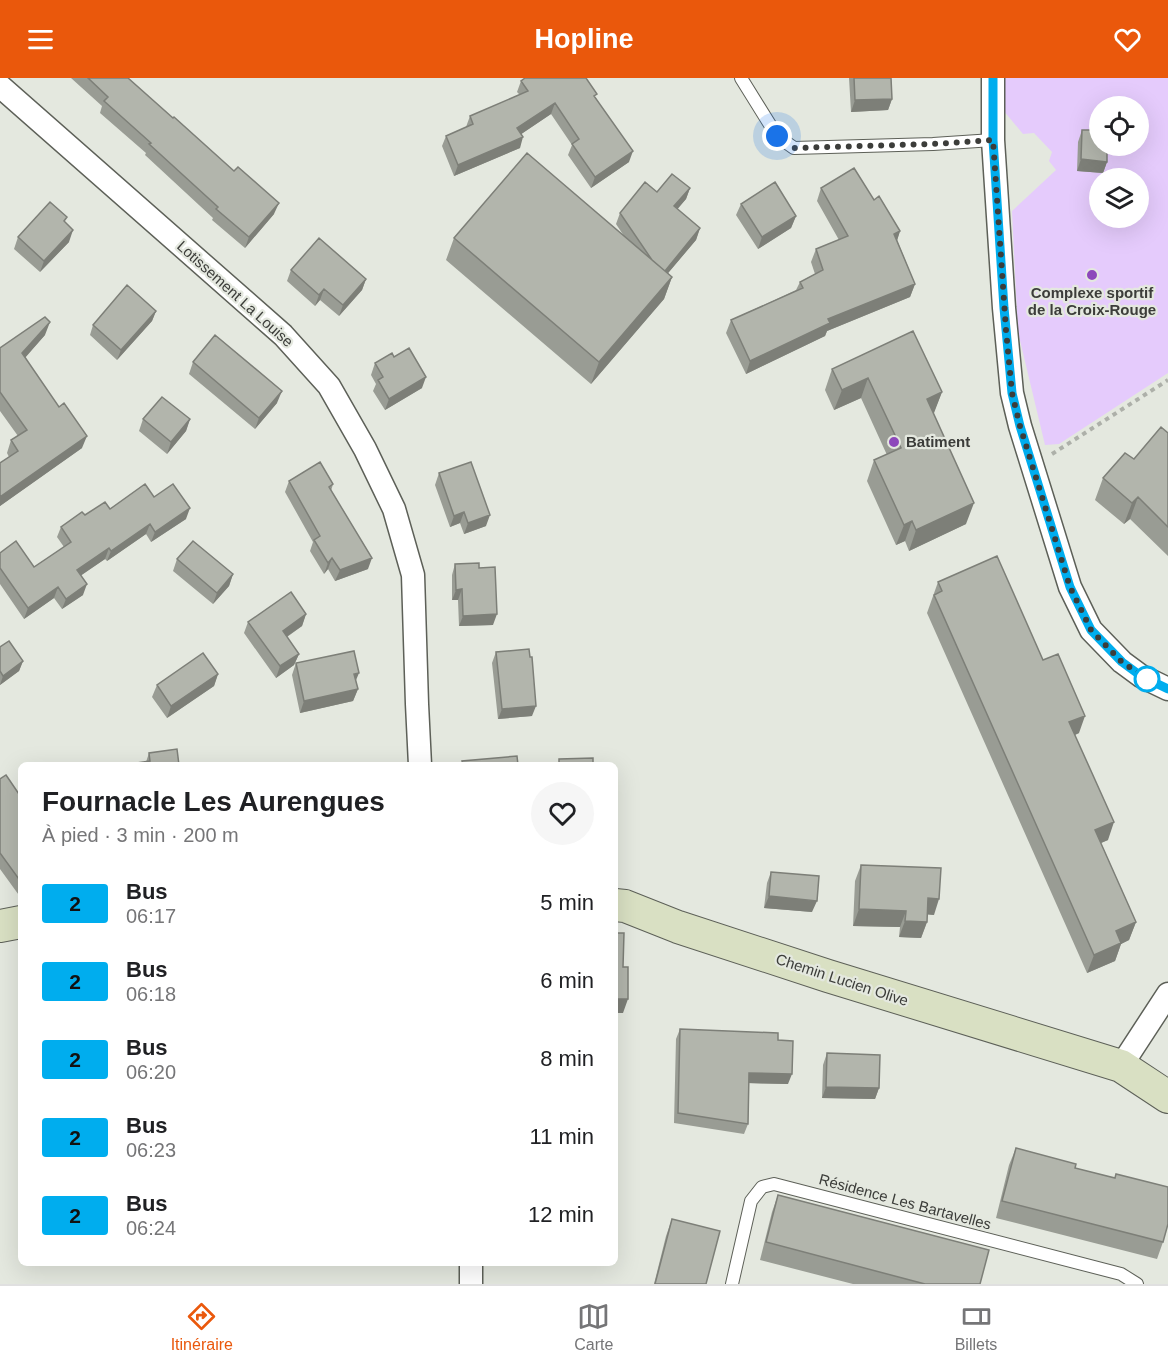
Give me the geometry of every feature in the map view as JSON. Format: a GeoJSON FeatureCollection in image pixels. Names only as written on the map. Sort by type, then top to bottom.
{"type":"FeatureCollection","features":[{"type":"Feature","properties":{"kind":"street"},"geometry":{"type":"LineString","coordinates":[[993,78],[993,140],[1012,393],[1032,468],[1070,587],[1091,630],[1122,662],[1141,676],[1168,689]]}},
{"type":"Feature","properties":{"kind":"street","name":"Lotissement La Louise"},"geometry":{"type":"LineString","coordinates":[[0,86],[283,335],[329,386],[365,449],[394,509],[413,574],[420,762]]}},
{"type":"Feature","properties":{"kind":"street","name":"Chemin Lucien Olive"},"geometry":{"type":"LineString","coordinates":[[618,905],[828,976],[1121,1066],[1168,1097]]}},
{"type":"Feature","properties":{"kind":"street"},"geometry":{"type":"LineString","coordinates":[[0,926],[18,923]]}},
{"type":"Feature","properties":{"kind":"street"},"geometry":{"type":"LineString","coordinates":[[1121,1066],[1168,994]]}},
{"type":"Feature","properties":{"kind":"street"},"geometry":{"type":"LineString","coordinates":[[471,1266],[471,1284]]}},
{"type":"Feature","properties":{"kind":"lane"},"geometry":{"type":"LineString","coordinates":[[741,78],[777,136],[794,148],[993,140]]}},
{"type":"Feature","properties":{"kind":"lane","name":"Résidence Les Bartavelles"},"geometry":{"type":"LineString","coordinates":[[732,1284],[751,1201],[762,1187],[774,1184],[1121,1274],[1137,1284]]}},
{"type":"Feature","properties":{"kind":"path"},"geometry":{"type":"LineString","coordinates":[[1032,468],[1168,380]]}},
{"type":"Feature","properties":{"kind":"shaded area","name":"Complexe sportif de la Croix-Rouge"},"geometry":{"type":"Polygon","coordinates":[[[1004,78],[1168,78],[1168,373],[1059,444],[1045,445],[1018,332],[1012,211],[1056,170],[1049,161],[1052,152],[1034,133],[1023,134],[1003,110],[1004,78]]]}},
{"type":"Feature","properties":{"kind":"building"},"geometry":{"type":"Polygon","coordinates":[[[88,78],[128,78],[234,171],[238,167],[279,203],[249,237],[216,209],[218,207],[104,101],[108,97],[88,78]]]}},
{"type":"Feature","properties":{"kind":"building"},"geometry":{"type":"Polygon","coordinates":[[[525,78],[586,78],[597,94],[594,96],[633,151],[595,177],[572,144],[579,139],[555,103],[517,128],[523,137],[458,165],[446,136],[473,124],[470,116],[528,91],[521,81],[525,78]]]}},
{"type":"Feature","properties":{"kind":"building"},"geometry":{"type":"Polygon","coordinates":[[[854,78],[891,78],[892,99],[855,100],[854,78]]]}},
{"type":"Feature","properties":{"kind":"building"},"geometry":{"type":"Polygon","coordinates":[[[1082,130],[1089,130],[1089,156],[1107,156],[1107,162],[1081,159],[1082,130]]]}},
{"type":"Feature","properties":{"kind":"building"},"geometry":{"type":"Polygon","coordinates":[[[527,153],[672,277],[599,362],[454,238],[527,153]]]}},
{"type":"Feature","properties":{"kind":"building"},"geometry":{"type":"Polygon","coordinates":[[[854,168],[874,200],[879,196],[900,231],[894,234],[915,284],[828,319],[830,323],[750,361],[731,320],[803,288],[800,282],[823,270],[816,249],[848,236],[821,188],[854,168]]]}},
{"type":"Feature","properties":{"kind":"building"},"geometry":{"type":"Polygon","coordinates":[[[672,174],[690,188],[674,206],[700,228],[665,271],[652,260],[620,213],[645,182],[657,192],[672,174]]]}},
{"type":"Feature","properties":{"kind":"building"},"geometry":{"type":"Polygon","coordinates":[[[775,182],[796,216],[762,237],[741,204],[775,182]]]}},
{"type":"Feature","properties":{"kind":"building"},"geometry":{"type":"Polygon","coordinates":[[[50,202],[67,217],[64,221],[73,230],[44,261],[18,237],[50,202]]]}},
{"type":"Feature","properties":{"kind":"building"},"geometry":{"type":"Polygon","coordinates":[[[319,238],[366,279],[343,305],[324,289],[319,295],[291,270],[319,238]]]}},
{"type":"Feature","properties":{"kind":"building"},"geometry":{"type":"Polygon","coordinates":[[[127,285],[156,311],[121,350],[93,325],[127,285]]]}},
{"type":"Feature","properties":{"kind":"building"},"geometry":{"type":"Polygon","coordinates":[[[45,317],[50,322],[22,353],[59,407],[64,403],[87,436],[0,497],[0,463],[18,451],[11,440],[27,430],[0,392],[0,348],[45,317]]]}},
{"type":"Feature","properties":{"kind":"building"},"geometry":{"type":"Polygon","coordinates":[[[913,331],[942,392],[927,399],[974,503],[916,530],[912,521],[904,525],[874,460],[901,448],[868,378],[842,390],[832,369],[913,331]]]}},
{"type":"Feature","properties":{"kind":"building"},"geometry":{"type":"Polygon","coordinates":[[[215,335],[282,391],[259,418],[193,362],[215,335]]]}},
{"type":"Feature","properties":{"kind":"building"},"geometry":{"type":"Polygon","coordinates":[[[409,348],[426,377],[389,399],[378,380],[383,377],[375,363],[392,353],[394,357],[409,348]]]}},
{"type":"Feature","properties":{"kind":"building"},"geometry":{"type":"Polygon","coordinates":[[[162,397],[190,419],[171,442],[143,419],[162,397]]]}},
{"type":"Feature","properties":{"kind":"building"},"geometry":{"type":"Polygon","coordinates":[[[1161,427],[1168,433],[1168,527],[1138,497],[1132,503],[1103,478],[1125,453],[1134,459],[1161,427]]]}},
{"type":"Feature","properties":{"kind":"building"},"geometry":{"type":"Polygon","coordinates":[[[320,462],[333,484],[329,487],[372,558],[340,570],[332,558],[328,563],[314,540],[320,536],[289,481],[320,462]]]}},
{"type":"Feature","properties":{"kind":"building"},"geometry":{"type":"Polygon","coordinates":[[[471,462],[490,515],[468,523],[464,512],[454,516],[439,473],[471,462]]]}},
{"type":"Feature","properties":{"kind":"building"},"geometry":{"type":"Polygon","coordinates":[[[145,484],[154,497],[173,484],[190,508],[155,532],[150,524],[111,551],[109,548],[77,570],[87,584],[66,599],[58,587],[28,608],[0,568],[0,553],[16,541],[34,567],[71,542],[61,527],[82,512],[85,515],[105,502],[110,509],[145,484]]]}},
{"type":"Feature","properties":{"kind":"building"},"geometry":{"type":"Polygon","coordinates":[[[193,541],[233,574],[217,593],[177,559],[193,541]]]}},
{"type":"Feature","properties":{"kind":"building"},"geometry":{"type":"Polygon","coordinates":[[[997,556],[1043,660],[1058,654],[1085,716],[1069,722],[1114,822],[1095,830],[1136,922],[1116,931],[1121,943],[1094,955],[934,595],[942,591],[938,582],[997,556]]]}},
{"type":"Feature","properties":{"kind":"building"},"geometry":{"type":"Polygon","coordinates":[[[479,563],[479,568],[495,567],[497,614],[463,616],[462,589],[456,590],[455,564],[479,563]]]}},
{"type":"Feature","properties":{"kind":"building"},"geometry":{"type":"Polygon","coordinates":[[[291,592],[306,614],[283,631],[299,654],[280,666],[248,622],[291,592]]]}},
{"type":"Feature","properties":{"kind":"building"},"geometry":{"type":"Polygon","coordinates":[[[9,641],[23,661],[3,676],[0,671],[0,647],[9,641]]]}},
{"type":"Feature","properties":{"kind":"building"},"geometry":{"type":"Polygon","coordinates":[[[529,649],[530,657],[532,657],[536,706],[502,709],[496,652],[529,649]]]}},
{"type":"Feature","properties":{"kind":"building"},"geometry":{"type":"Polygon","coordinates":[[[354,651],[359,673],[354,674],[358,689],[304,701],[296,663],[354,651]]]}},
{"type":"Feature","properties":{"kind":"building"},"geometry":{"type":"Polygon","coordinates":[[[203,653],[218,674],[171,706],[157,685],[203,653]]]}},
{"type":"Feature","properties":{"kind":"building"},"geometry":{"type":"Polygon","coordinates":[[[177,749],[179,762],[143,762],[150,761],[149,753],[177,749]]]}},
{"type":"Feature","properties":{"kind":"building"},"geometry":{"type":"Polygon","coordinates":[[[517,756],[518,762],[462,762],[517,756]]]}},
{"type":"Feature","properties":{"kind":"building"},"geometry":{"type":"Polygon","coordinates":[[[593,758],[593,762],[559,762],[559,759],[593,758]]]}},
{"type":"Feature","properties":{"kind":"building"},"geometry":{"type":"Polygon","coordinates":[[[6,775],[18,793],[18,878],[0,853],[0,779],[6,775]]]}},
{"type":"Feature","properties":{"kind":"building"},"geometry":{"type":"Polygon","coordinates":[[[861,865],[941,868],[939,899],[928,898],[927,922],[905,921],[906,911],[859,909],[861,865]]]}},
{"type":"Feature","properties":{"kind":"building"},"geometry":{"type":"Polygon","coordinates":[[[771,872],[819,876],[817,901],[769,896],[771,872]]]}},
{"type":"Feature","properties":{"kind":"building"},"geometry":{"type":"Polygon","coordinates":[[[618,933],[624,933],[623,967],[628,967],[628,999],[618,999],[618,933]]]}},
{"type":"Feature","properties":{"kind":"building"},"geometry":{"type":"Polygon","coordinates":[[[680,1029],[778,1033],[778,1040],[793,1041],[792,1074],[749,1073],[748,1124],[678,1113],[680,1029]]]}},
{"type":"Feature","properties":{"kind":"building"},"geometry":{"type":"Polygon","coordinates":[[[827,1053],[880,1055],[879,1088],[826,1087],[827,1053]]]}},
{"type":"Feature","properties":{"kind":"building"},"geometry":{"type":"Polygon","coordinates":[[[1016,1148],[1076,1164],[1075,1168],[1115,1178],[1116,1174],[1168,1187],[1168,1224],[1163,1242],[1002,1201],[1016,1148]]]}},
{"type":"Feature","properties":{"kind":"building"},"geometry":{"type":"Polygon","coordinates":[[[778,1195],[989,1250],[980,1284],[925,1284],[766,1242],[778,1195]]]}},
{"type":"Feature","properties":{"kind":"building"},"geometry":{"type":"Polygon","coordinates":[[[672,1219],[720,1231],[706,1284],[655,1284],[672,1219]]]}},
{"type":"Feature","properties":{"kind":"bus line","name":"2"},"geometry":{"type":"LineString","coordinates":[[993,78],[993,140],[1012,393],[1032,468],[1070,587],[1091,630],[1122,662],[1141,676],[1168,689]]}},
{"type":"Feature","properties":{"kind":"place","name":"Complexe sportif de la Croix-Rouge"},"geometry":{"type":"Point","coordinates":[1092,275]}},
{"type":"Feature","properties":{"kind":"place","name":"Batiment"},"geometry":{"type":"Point","coordinates":[894,442]}},
{"type":"Feature","properties":{"kind":"route"},"geometry":{"type":"LineString","coordinates":[[777,136],[794,148],[993,140],[1006,330],[1012,393],[1020,426],[1070,587],[1091,630],[1122,662],[1147,679]]}}]}
